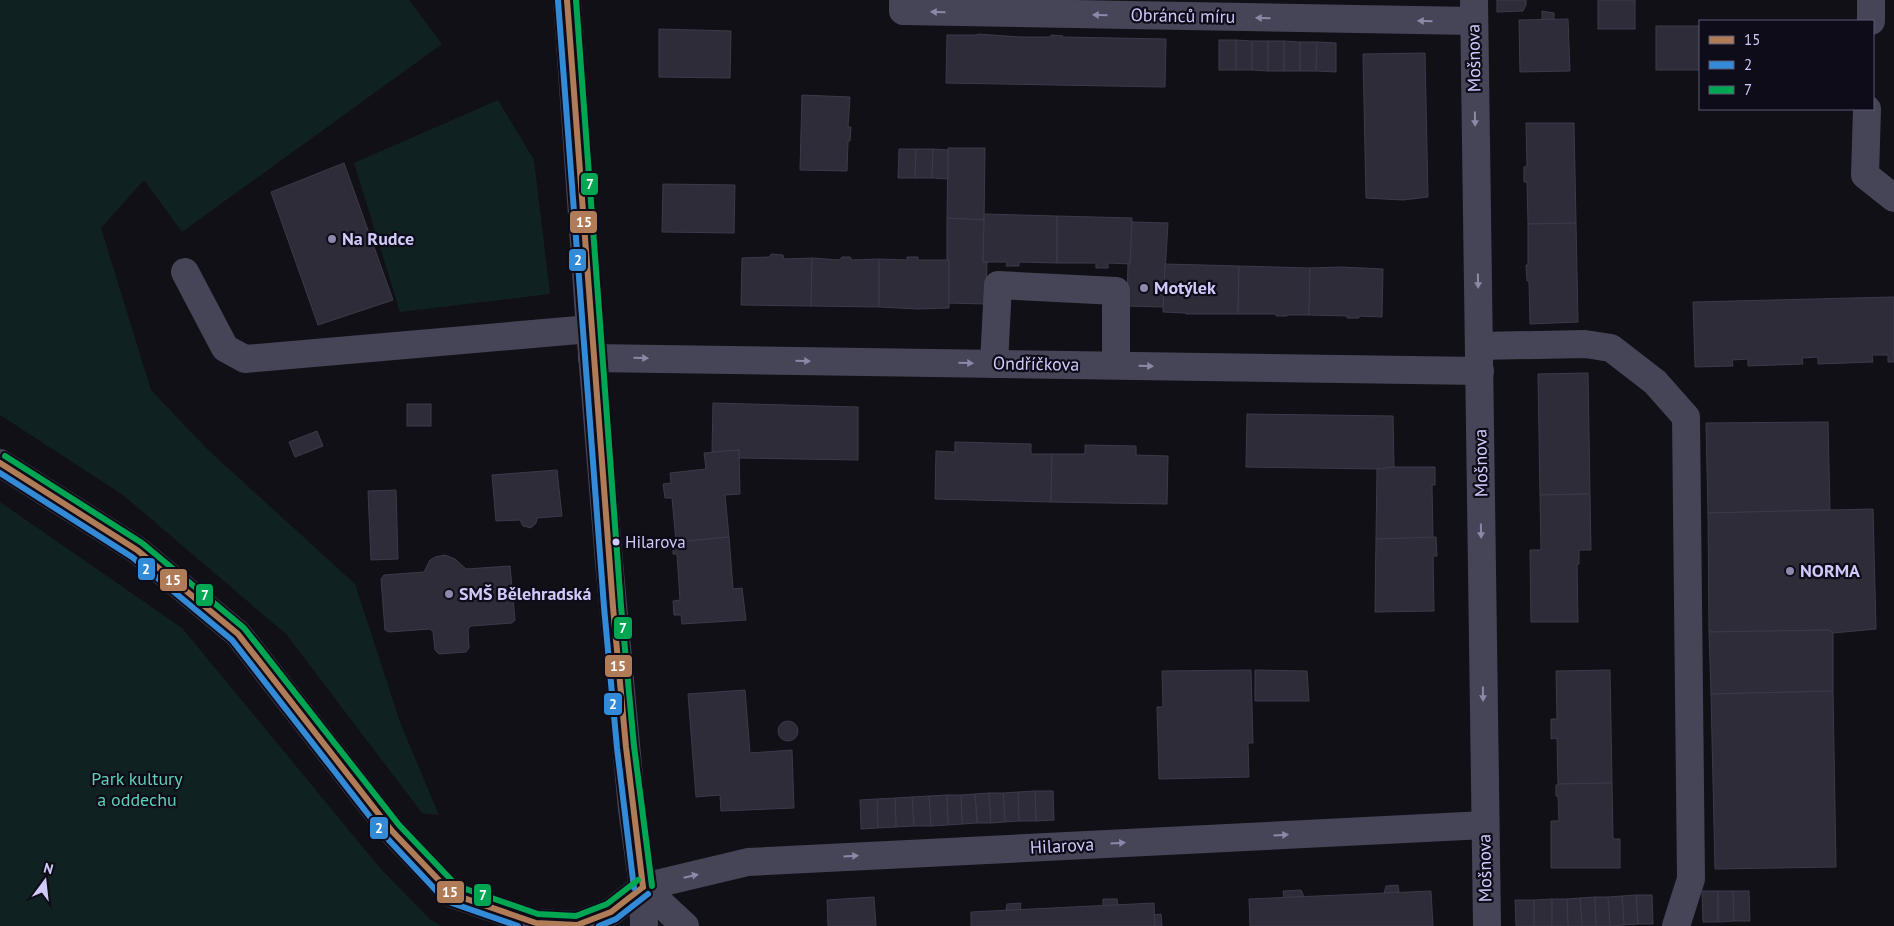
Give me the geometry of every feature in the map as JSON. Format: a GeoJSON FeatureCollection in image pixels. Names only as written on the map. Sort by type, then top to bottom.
{"type":"FeatureCollection","features":[{"type":"Feature","properties":{"kind":"street"},"geometry":{"type":"LineString","coordinates":[[567,0],[592,358],[632,809],[643,887],[644,926]]}},
{"type":"Feature","properties":{"kind":"street","name":"Obránců míru"},"geometry":{"type":"LineString","coordinates":[[903,0],[903,11],[1474,11]]}},
{"type":"Feature","properties":{"kind":"street"},"geometry":{"type":"LineString","coordinates":[[1871,20],[1872,0]]}},
{"type":"Feature","properties":{"kind":"street","name":"Mošnova"},"geometry":{"type":"LineString","coordinates":[[1474,11],[1486,926]]}},
{"type":"Feature","properties":{"kind":"street"},"geometry":{"type":"LineString","coordinates":[[1867,110],[1865,175],[1894,198]]}},
{"type":"Feature","properties":{"kind":"street"},"geometry":{"type":"LineString","coordinates":[[185,272],[225,348],[245,359],[590,329]]}},
{"type":"Feature","properties":{"kind":"street"},"geometry":{"type":"LineString","coordinates":[[994,364],[998,285],[1116,291],[1116,366]]}},
{"type":"Feature","properties":{"kind":"street","name":"Ondříčkova"},"geometry":{"type":"LineString","coordinates":[[592,358],[1116,366],[1479,358],[1585,344],[1611,348],[1655,382],[1686,417],[1692,878],[1676,926]]}},
{"type":"Feature","properties":{"kind":"street"},"geometry":{"type":"LineString","coordinates":[[0,463],[138,550],[238,634],[392,831],[452,894],[536,923],[577,925],[611,912],[643,887]]}},
{"type":"Feature","properties":{"kind":"street","name":"Hilarova"},"geometry":{"type":"LineString","coordinates":[[643,887],[748,862],[1485,825]]}},
{"type":"Feature","properties":{"kind":"street"},"geometry":{"type":"LineString","coordinates":[[643,887],[685,926]]}},
{"type":"Feature","properties":{"kind":"green space"},"geometry":{"type":"Polygon","coordinates":[[[0,0],[409,0],[442,44],[182,232],[144,180],[101,228],[151,390],[206,448],[355,584],[401,725],[439,815],[422,813],[286,634],[123,495],[0,415],[0,0]]]}},
{"type":"Feature","properties":{"kind":"green space"},"geometry":{"type":"Polygon","coordinates":[[[498,100],[534,160],[550,294],[400,312],[354,163],[498,100]]]}},
{"type":"Feature","properties":{"kind":"green space","name":"Park kultury a oddechu"},"geometry":{"type":"Polygon","coordinates":[[[0,502],[182,628],[381,869],[430,919],[441,926],[0,926],[0,502]]]}},
{"type":"Feature","properties":{"kind":"building"},"geometry":{"type":"Polygon","coordinates":[[[1497,0],[1526,0],[1526,5],[1523,11],[1497,12],[1497,0]]]}},
{"type":"Feature","properties":{"kind":"building"},"geometry":{"type":"Polygon","coordinates":[[[1598,0],[1635,0],[1635,29],[1598,29],[1598,0]]]}},
{"type":"Feature","properties":{"kind":"building"},"geometry":{"type":"Polygon","coordinates":[[[1542,11],[1554,13],[1554,19],[1542,20],[1542,11]]]}},
{"type":"Feature","properties":{"kind":"building"},"geometry":{"type":"Polygon","coordinates":[[[1568,19],[1570,71],[1520,72],[1519,20],[1568,19]]]}},
{"type":"Feature","properties":{"kind":"building"},"geometry":{"type":"Polygon","coordinates":[[[1656,26],[1699,26],[1699,70],[1656,70],[1656,26]]]}},
{"type":"Feature","properties":{"kind":"building"},"geometry":{"type":"Polygon","coordinates":[[[659,29],[731,31],[730,78],[659,77],[659,29]]]}},
{"type":"Feature","properties":{"kind":"building"},"geometry":{"type":"Polygon","coordinates":[[[978,34],[1020,37],[1051,37],[1051,35],[1062,37],[1166,39],[1165,87],[946,83],[947,35],[978,34]]]}},
{"type":"Feature","properties":{"kind":"building"},"geometry":{"type":"Polygon","coordinates":[[[1219,40],[1236,40],[1236,70],[1219,70],[1219,40]]]}},
{"type":"Feature","properties":{"kind":"building"},"geometry":{"type":"Polygon","coordinates":[[[1236,40],[1252,41],[1252,70],[1236,70],[1236,40]]]}},
{"type":"Feature","properties":{"kind":"building"},"geometry":{"type":"Polygon","coordinates":[[[1252,41],[1268,41],[1268,71],[1252,70],[1252,41]]]}},
{"type":"Feature","properties":{"kind":"building"},"geometry":{"type":"Polygon","coordinates":[[[1268,41],[1284,41],[1284,71],[1268,71],[1268,41]]]}},
{"type":"Feature","properties":{"kind":"building"},"geometry":{"type":"Polygon","coordinates":[[[1284,41],[1300,42],[1300,71],[1284,71],[1284,41]]]}},
{"type":"Feature","properties":{"kind":"building"},"geometry":{"type":"Polygon","coordinates":[[[1300,42],[1317,42],[1316,71],[1300,71],[1300,42]]]}},
{"type":"Feature","properties":{"kind":"building"},"geometry":{"type":"Polygon","coordinates":[[[1317,42],[1336,43],[1336,72],[1316,71],[1317,42]]]}},
{"type":"Feature","properties":{"kind":"building"},"geometry":{"type":"Polygon","coordinates":[[[1425,53],[1428,197],[1403,200],[1366,198],[1363,54],[1425,53]]]}},
{"type":"Feature","properties":{"kind":"building"},"geometry":{"type":"Polygon","coordinates":[[[802,95],[850,97],[848,127],[851,127],[850,141],[848,141],[847,171],[800,170],[802,95]]]}},
{"type":"Feature","properties":{"kind":"building"},"geometry":{"type":"Polygon","coordinates":[[[1526,123],[1574,123],[1576,223],[1528,224],[1527,182],[1524,182],[1524,167],[1527,166],[1526,123]]]}},
{"type":"Feature","properties":{"kind":"building"},"geometry":{"type":"Polygon","coordinates":[[[948,148],[985,148],[984,220],[947,218],[948,148]]]}},
{"type":"Feature","properties":{"kind":"building"},"geometry":{"type":"Polygon","coordinates":[[[899,149],[916,149],[915,178],[898,178],[899,149]]]}},
{"type":"Feature","properties":{"kind":"building"},"geometry":{"type":"Polygon","coordinates":[[[916,149],[933,149],[932,178],[915,178],[916,149]]]}},
{"type":"Feature","properties":{"kind":"building"},"geometry":{"type":"Polygon","coordinates":[[[933,149],[948,150],[948,179],[932,178],[933,149]]]}},
{"type":"Feature","properties":{"kind":"building"},"geometry":{"type":"Polygon","coordinates":[[[344,163],[393,300],[318,325],[271,192],[344,163]]]}},
{"type":"Feature","properties":{"kind":"building"},"geometry":{"type":"Polygon","coordinates":[[[663,184],[735,185],[734,233],[662,232],[663,184]]]}},
{"type":"Feature","properties":{"kind":"building"},"geometry":{"type":"Polygon","coordinates":[[[984,214],[1057,216],[1057,263],[1019,262],[1019,266],[1006,266],[1007,262],[983,262],[984,214]]]}},
{"type":"Feature","properties":{"kind":"building"},"geometry":{"type":"Polygon","coordinates":[[[1057,216],[1132,218],[1130,264],[1108,263],[1108,268],[1096,268],[1096,263],[1057,263],[1057,216]]]}},
{"type":"Feature","properties":{"kind":"building"},"geometry":{"type":"Polygon","coordinates":[[[947,218],[984,220],[983,262],[987,262],[986,304],[949,303],[947,218]]]}},
{"type":"Feature","properties":{"kind":"building"},"geometry":{"type":"Polygon","coordinates":[[[1132,222],[1168,223],[1163,307],[1127,306],[1132,222]]]}},
{"type":"Feature","properties":{"kind":"building"},"geometry":{"type":"Polygon","coordinates":[[[1576,223],[1578,322],[1530,324],[1529,281],[1527,281],[1526,265],[1528,265],[1528,224],[1576,223]]]}},
{"type":"Feature","properties":{"kind":"building"},"geometry":{"type":"Polygon","coordinates":[[[771,254],[783,255],[784,259],[812,258],[811,306],[741,305],[742,258],[770,257],[771,254]]]}},
{"type":"Feature","properties":{"kind":"building"},"geometry":{"type":"Polygon","coordinates":[[[842,257],[850,257],[852,260],[879,259],[879,307],[811,306],[812,258],[839,260],[842,257]]]}},
{"type":"Feature","properties":{"kind":"building"},"geometry":{"type":"Polygon","coordinates":[[[907,257],[918,257],[918,260],[949,260],[949,308],[879,307],[879,259],[907,260],[907,257]]]}},
{"type":"Feature","properties":{"kind":"building"},"geometry":{"type":"Polygon","coordinates":[[[1165,264],[1239,266],[1238,314],[1163,312],[1165,264]]]}},
{"type":"Feature","properties":{"kind":"building"},"geometry":{"type":"Polygon","coordinates":[[[1239,266],[1310,268],[1309,315],[1238,314],[1239,266]]]}},
{"type":"Feature","properties":{"kind":"building"},"geometry":{"type":"Polygon","coordinates":[[[1310,268],[1383,269],[1382,317],[1359,316],[1359,318],[1347,318],[1347,316],[1309,315],[1310,268]]]}},
{"type":"Feature","properties":{"kind":"building"},"geometry":{"type":"Polygon","coordinates":[[[1894,297],[1894,362],[1888,362],[1888,355],[1872,355],[1873,362],[1818,364],[1818,357],[1802,358],[1803,364],[1748,366],[1748,359],[1732,360],[1733,366],[1695,367],[1693,302],[1894,297]]]}},
{"type":"Feature","properties":{"kind":"building"},"geometry":{"type":"Polygon","coordinates":[[[1588,373],[1590,494],[1540,495],[1538,374],[1588,373]]]}},
{"type":"Feature","properties":{"kind":"building"},"geometry":{"type":"Polygon","coordinates":[[[713,403],[858,407],[858,460],[739,458],[739,450],[712,452],[713,403]]]}},
{"type":"Feature","properties":{"kind":"building"},"geometry":{"type":"Polygon","coordinates":[[[407,404],[431,404],[431,426],[407,426],[407,404]]]}},
{"type":"Feature","properties":{"kind":"building"},"geometry":{"type":"Polygon","coordinates":[[[1247,414],[1393,416],[1394,467],[1377,469],[1246,467],[1247,414]]]}},
{"type":"Feature","properties":{"kind":"building"},"geometry":{"type":"Polygon","coordinates":[[[1828,422],[1830,510],[1708,513],[1706,423],[1828,422]]]}},
{"type":"Feature","properties":{"kind":"building"},"geometry":{"type":"Polygon","coordinates":[[[317,431],[323,446],[295,457],[289,442],[317,431]]]}},
{"type":"Feature","properties":{"kind":"building"},"geometry":{"type":"Polygon","coordinates":[[[955,442],[1031,444],[1031,454],[1052,454],[1051,502],[935,499],[936,451],[955,452],[955,442]]]}},
{"type":"Feature","properties":{"kind":"building"},"geometry":{"type":"Polygon","coordinates":[[[1085,445],[1136,446],[1136,455],[1168,456],[1167,504],[1051,502],[1052,454],[1085,454],[1085,445]]]}},
{"type":"Feature","properties":{"kind":"building"},"geometry":{"type":"Polygon","coordinates":[[[739,450],[740,494],[725,495],[729,537],[676,542],[672,498],[665,498],[663,484],[671,483],[670,473],[706,469],[704,453],[739,450]]]}},
{"type":"Feature","properties":{"kind":"building"},"geometry":{"type":"Polygon","coordinates":[[[1435,467],[1435,485],[1432,485],[1433,538],[1376,539],[1377,469],[1435,467]]]}},
{"type":"Feature","properties":{"kind":"building"},"geometry":{"type":"Polygon","coordinates":[[[557,470],[562,516],[537,518],[536,523],[531,528],[523,526],[520,520],[496,521],[492,475],[557,470]]]}},
{"type":"Feature","properties":{"kind":"building"},"geometry":{"type":"Polygon","coordinates":[[[396,490],[398,559],[371,560],[368,491],[396,490]]]}},
{"type":"Feature","properties":{"kind":"building"},"geometry":{"type":"Polygon","coordinates":[[[1590,494],[1591,550],[1579,550],[1579,564],[1577,564],[1578,622],[1531,622],[1530,550],[1541,550],[1540,495],[1590,494]]]}},
{"type":"Feature","properties":{"kind":"building"},"geometry":{"type":"Polygon","coordinates":[[[1873,509],[1876,629],[1833,633],[1829,630],[1709,632],[1708,513],[1873,509]]]}},
{"type":"Feature","properties":{"kind":"building"},"geometry":{"type":"Polygon","coordinates":[[[729,537],[733,589],[742,588],[746,620],[682,624],[681,615],[674,615],[673,601],[680,600],[677,554],[673,554],[673,544],[676,544],[676,542],[729,537]]]}},
{"type":"Feature","properties":{"kind":"building"},"geometry":{"type":"Polygon","coordinates":[[[1436,537],[1437,556],[1433,556],[1434,611],[1375,612],[1376,539],[1436,537]]]}},
{"type":"Feature","properties":{"kind":"building"},"geometry":{"type":"Polygon","coordinates":[[[445,555],[455,559],[466,569],[510,566],[515,620],[512,623],[471,626],[468,629],[469,648],[466,652],[439,654],[435,650],[433,632],[430,629],[389,632],[385,630],[381,579],[384,575],[424,572],[430,560],[445,555]]]}},
{"type":"Feature","properties":{"kind":"building"},"geometry":{"type":"Polygon","coordinates":[[[1829,630],[1833,633],[1833,691],[1711,694],[1709,632],[1829,630]]]}},
{"type":"Feature","properties":{"kind":"building"},"geometry":{"type":"Polygon","coordinates":[[[1251,670],[1253,743],[1248,743],[1249,777],[1159,779],[1157,707],[1163,707],[1162,671],[1251,670]]]}},
{"type":"Feature","properties":{"kind":"building"},"geometry":{"type":"Polygon","coordinates":[[[1255,670],[1307,671],[1309,701],[1255,701],[1255,670]]]}},
{"type":"Feature","properties":{"kind":"building"},"geometry":{"type":"Polygon","coordinates":[[[1610,670],[1612,783],[1558,784],[1557,738],[1551,739],[1551,719],[1557,719],[1556,671],[1610,670]]]}},
{"type":"Feature","properties":{"kind":"building"},"geometry":{"type":"Polygon","coordinates":[[[745,690],[750,753],[792,750],[794,808],[721,811],[720,795],[696,797],[688,694],[745,690]]]}},
{"type":"Feature","properties":{"kind":"building"},"geometry":{"type":"Polygon","coordinates":[[[1833,691],[1836,867],[1715,869],[1711,694],[1833,691]]]}},
{"type":"Feature","properties":{"kind":"building"},"geometry":{"type":"Polygon","coordinates":[[[788,721],[795,724],[798,731],[795,738],[788,741],[781,738],[778,731],[781,724],[788,721]]]}},
{"type":"Feature","properties":{"kind":"building"},"geometry":{"type":"Polygon","coordinates":[[[1612,783],[1613,839],[1620,839],[1620,868],[1551,868],[1551,821],[1559,821],[1556,785],[1612,783]]]}},
{"type":"Feature","properties":{"kind":"building"},"geometry":{"type":"Polygon","coordinates":[[[1035,791],[1053,791],[1054,820],[1036,821],[1035,791]]]}},
{"type":"Feature","properties":{"kind":"building"},"geometry":{"type":"Polygon","coordinates":[[[1035,791],[1036,821],[1019,821],[1018,792],[1035,791]]]}},
{"type":"Feature","properties":{"kind":"building"},"geometry":{"type":"Polygon","coordinates":[[[1018,792],[1019,821],[1005,822],[1003,793],[1018,792]]]}},
{"type":"Feature","properties":{"kind":"building"},"geometry":{"type":"Polygon","coordinates":[[[989,793],[991,823],[977,823],[975,794],[989,793]]]}},
{"type":"Feature","properties":{"kind":"building"},"geometry":{"type":"Polygon","coordinates":[[[989,793],[1003,793],[1005,822],[991,823],[989,793]]]}},
{"type":"Feature","properties":{"kind":"building"},"geometry":{"type":"Polygon","coordinates":[[[975,794],[977,823],[962,824],[961,795],[975,794]]]}},
{"type":"Feature","properties":{"kind":"building"},"geometry":{"type":"Polygon","coordinates":[[[947,795],[961,795],[962,824],[948,825],[947,795]]]}},
{"type":"Feature","properties":{"kind":"building"},"geometry":{"type":"Polygon","coordinates":[[[947,795],[948,825],[931,826],[929,796],[947,795]]]}},
{"type":"Feature","properties":{"kind":"building"},"geometry":{"type":"Polygon","coordinates":[[[929,796],[931,826],[914,826],[912,797],[929,796]]]}},
{"type":"Feature","properties":{"kind":"building"},"geometry":{"type":"Polygon","coordinates":[[[912,797],[914,826],[896,827],[895,798],[912,797]]]}},
{"type":"Feature","properties":{"kind":"building"},"geometry":{"type":"Polygon","coordinates":[[[895,798],[896,827],[878,828],[877,799],[895,798]]]}},
{"type":"Feature","properties":{"kind":"building"},"geometry":{"type":"Polygon","coordinates":[[[877,799],[878,828],[861,829],[860,800],[877,799]]]}},
{"type":"Feature","properties":{"kind":"building"},"geometry":{"type":"Polygon","coordinates":[[[1398,885],[1399,892],[1384,893],[1386,886],[1398,885]]]}},
{"type":"Feature","properties":{"kind":"building"},"geometry":{"type":"Polygon","coordinates":[[[1301,890],[1304,897],[1284,898],[1283,891],[1301,890]]]}},
{"type":"Feature","properties":{"kind":"building"},"geometry":{"type":"Polygon","coordinates":[[[1431,891],[1433,926],[1250,926],[1249,899],[1431,891]]]}},
{"type":"Feature","properties":{"kind":"building"},"geometry":{"type":"Polygon","coordinates":[[[1702,891],[1718,891],[1718,922],[1703,922],[1702,891]]]}},
{"type":"Feature","properties":{"kind":"building"},"geometry":{"type":"Polygon","coordinates":[[[1718,891],[1733,891],[1734,921],[1718,922],[1718,891]]]}},
{"type":"Feature","properties":{"kind":"building"},"geometry":{"type":"Polygon","coordinates":[[[1733,891],[1749,891],[1750,921],[1734,921],[1733,891]]]}},
{"type":"Feature","properties":{"kind":"building"},"geometry":{"type":"Polygon","coordinates":[[[1636,895],[1652,895],[1653,924],[1638,924],[1636,895]]]}},
{"type":"Feature","properties":{"kind":"building"},"geometry":{"type":"Polygon","coordinates":[[[1636,895],[1638,924],[1624,925],[1622,896],[1636,895]]]}},
{"type":"Feature","properties":{"kind":"building"},"geometry":{"type":"Polygon","coordinates":[[[1622,896],[1624,925],[1610,926],[1608,897],[1622,896]]]}},
{"type":"Feature","properties":{"kind":"building"},"geometry":{"type":"Polygon","coordinates":[[[874,897],[876,926],[828,926],[827,900],[874,897]]]}},
{"type":"Feature","properties":{"kind":"building"},"geometry":{"type":"Polygon","coordinates":[[[1595,897],[1596,926],[1582,926],[1580,898],[1595,897]]]}},
{"type":"Feature","properties":{"kind":"building"},"geometry":{"type":"Polygon","coordinates":[[[1595,897],[1608,897],[1610,926],[1596,926],[1595,897]]]}},
{"type":"Feature","properties":{"kind":"building"},"geometry":{"type":"Polygon","coordinates":[[[1580,898],[1582,926],[1568,926],[1567,899],[1580,898]]]}},
{"type":"Feature","properties":{"kind":"building"},"geometry":{"type":"Polygon","coordinates":[[[1103,899],[1117,899],[1118,905],[1103,906],[1103,899]]]}},
{"type":"Feature","properties":{"kind":"building"},"geometry":{"type":"Polygon","coordinates":[[[1552,899],[1552,926],[1534,926],[1534,900],[1552,899]]]}},
{"type":"Feature","properties":{"kind":"building"},"geometry":{"type":"Polygon","coordinates":[[[1552,899],[1567,899],[1568,926],[1552,926],[1552,899]]]}},
{"type":"Feature","properties":{"kind":"building"},"geometry":{"type":"Polygon","coordinates":[[[1515,900],[1534,900],[1534,926],[1516,926],[1515,900]]]}},
{"type":"Feature","properties":{"kind":"building"},"geometry":{"type":"Polygon","coordinates":[[[1021,903],[1020,910],[1006,910],[1007,904],[1021,903]]]}},
{"type":"Feature","properties":{"kind":"building"},"geometry":{"type":"Polygon","coordinates":[[[1154,903],[1155,926],[971,926],[971,912],[1154,903]]]}},
{"type":"Feature","properties":{"kind":"building"},"geometry":{"type":"Polygon","coordinates":[[[1161,914],[1162,926],[1155,926],[1154,915],[1161,914]]]}},
{"type":"Feature","properties":{"kind":"transit line","name":"15"},"geometry":{"type":"LineString","coordinates":[[567,0],[613,607],[626,747],[643,887]]}},
{"type":"Feature","properties":{"kind":"transit line","name":"7"},"geometry":{"type":"LineString","coordinates":[[576,0],[621,606],[634,746],[652,886]]}},
{"type":"Feature","properties":{"kind":"transit line","name":"2"},"geometry":{"type":"LineString","coordinates":[[558,1],[604,607],[617,748],[634,888]]}},
{"type":"Feature","properties":{"kind":"transit line","name":"7"},"geometry":{"type":"LineString","coordinates":[[5,456],[142,543],[244,628],[399,825],[457,886],[538,914],[576,916],[607,904],[638,880]]}},
{"type":"Feature","properties":{"kind":"transit line","name":"15"},"geometry":{"type":"LineString","coordinates":[[0,463],[137,550],[238,634],[392,831],[452,894],[536,923],[577,925],[611,912],[643,887]]}},
{"type":"Feature","properties":{"kind":"transit line","name":"2"},"geometry":{"type":"LineString","coordinates":[[0,473],[132,557],[232,640],[385,836],[446,901],[518,926]]}},
{"type":"Feature","properties":{"kind":"transit line","name":"2"},"geometry":{"type":"LineString","coordinates":[[599,926],[616,919],[648,894]]}},
{"type":"Feature","properties":{"kind":"place","name":"Na Rudce"},"geometry":{"type":"Point","coordinates":[332,239]}},
{"type":"Feature","properties":{"kind":"place","name":"Motýlek"},"geometry":{"type":"Point","coordinates":[1144,288]}},
{"type":"Feature","properties":{"kind":"place","name":"Hilarova"},"geometry":{"type":"Point","coordinates":[616,542]}},
{"type":"Feature","properties":{"kind":"place","name":"NORMA"},"geometry":{"type":"Point","coordinates":[1790,571]}},
{"type":"Feature","properties":{"kind":"place","name":"SMŠ Bělehradská"},"geometry":{"type":"Point","coordinates":[449,594]}}]}
